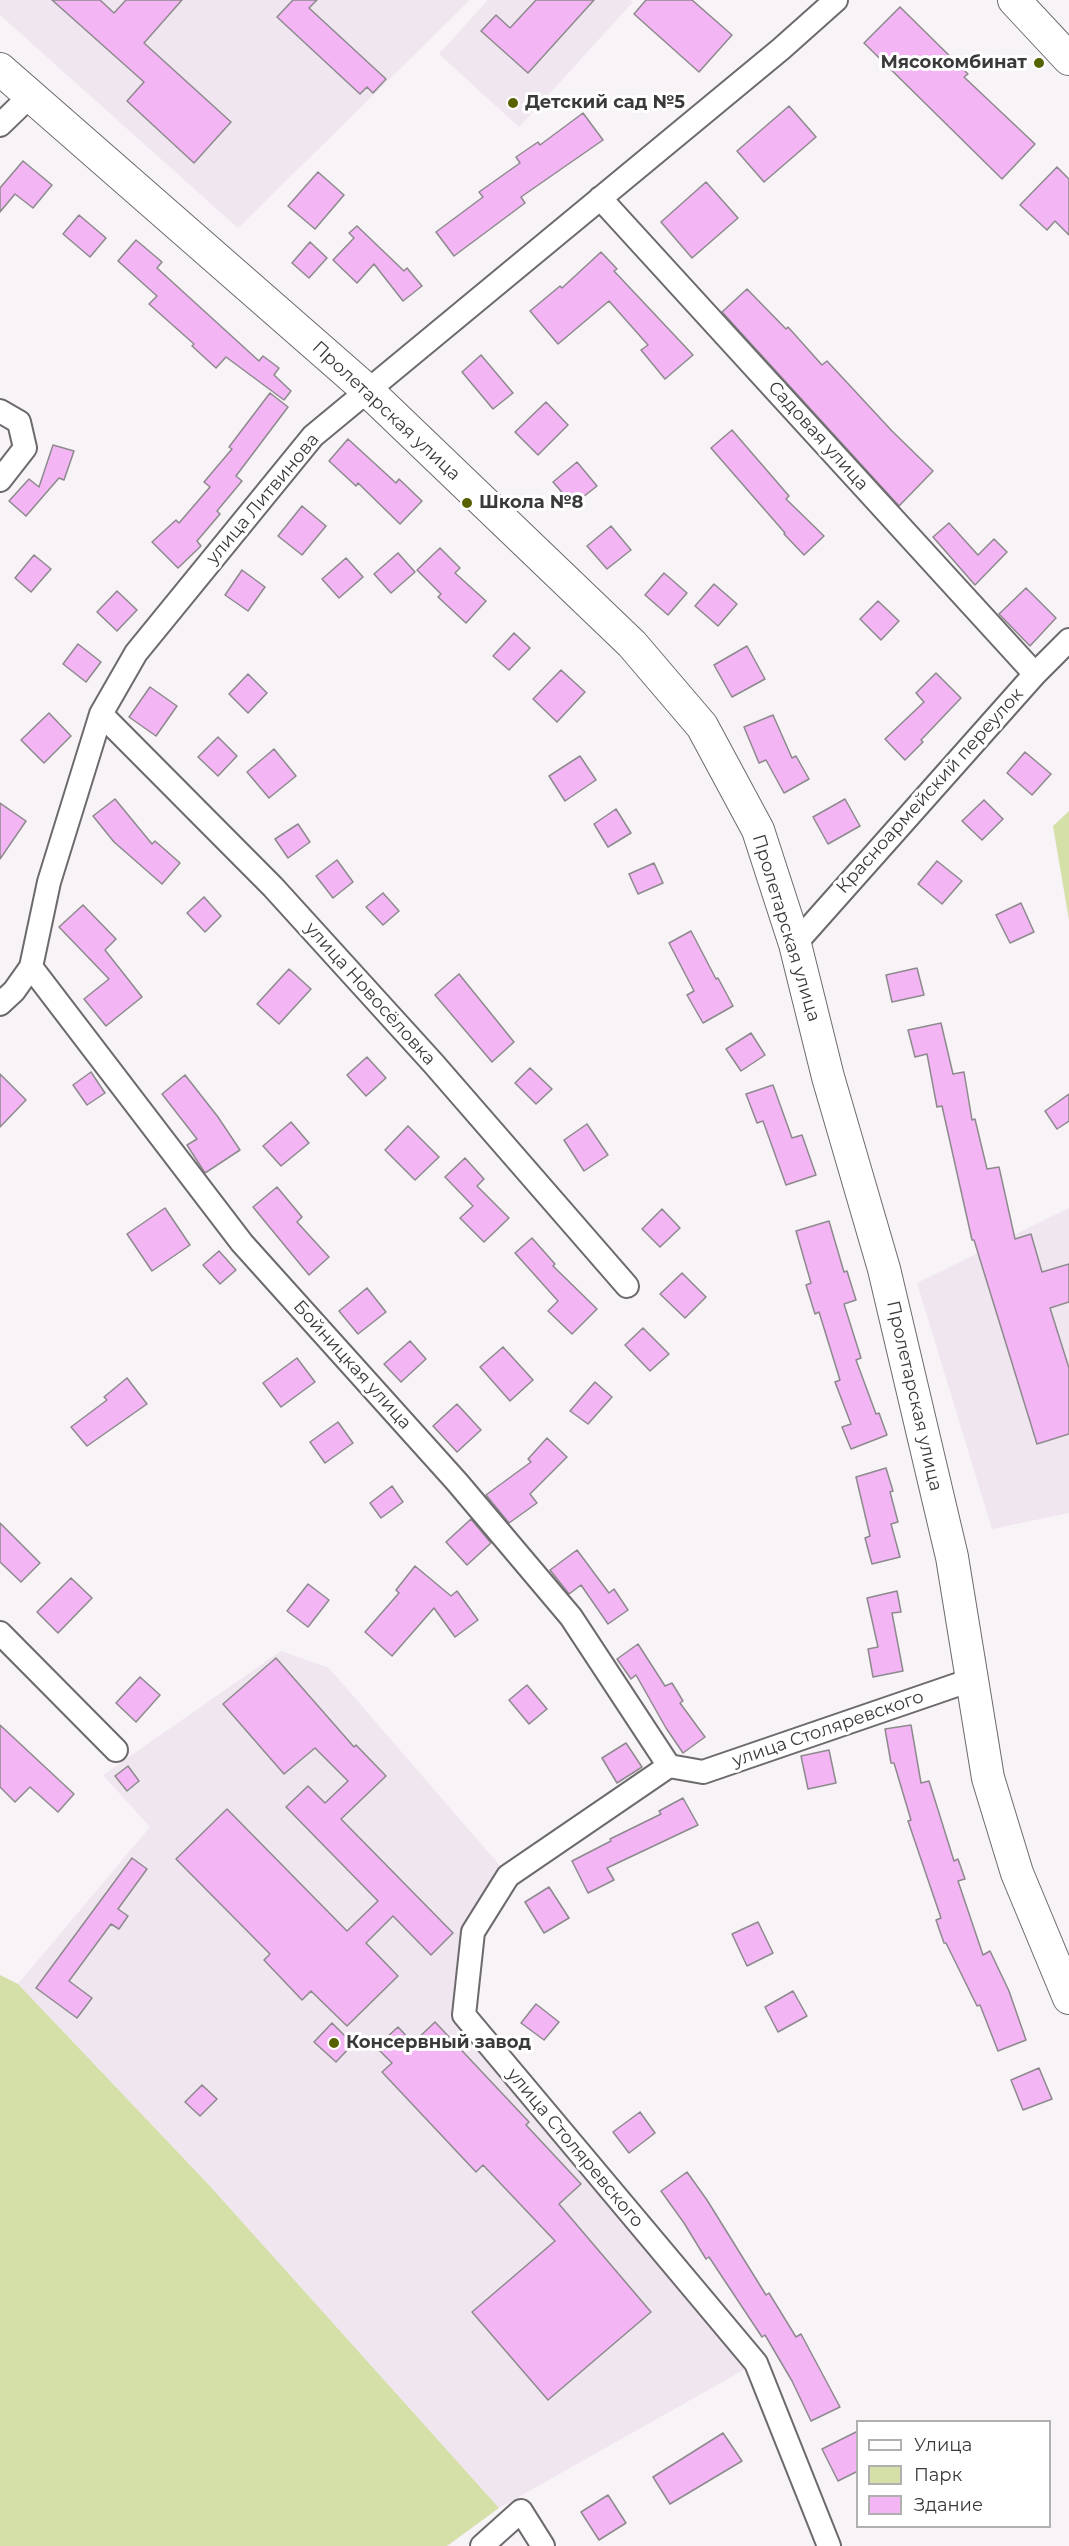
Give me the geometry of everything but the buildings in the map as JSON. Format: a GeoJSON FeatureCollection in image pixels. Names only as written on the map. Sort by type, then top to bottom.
{"type":"FeatureCollection","features":[{"type":"Feature","properties":{"kind":"main road"},"geometry":{"type":"LineString","coordinates":[[1014,0],[1069,59]]}},
{"type":"Feature","properties":{"kind":"main road","name":"Пролетарская улица"},"geometry":{"type":"LineString","coordinates":[[0,69],[367,390],[632,644],[702,726],[758,830],[795,944],[828,1077],[884,1269],[952,1557],[974,1679],[988,1778],[1017,1873],[1069,1998]]}},
{"type":"Feature","properties":{"kind":"street","name":"улица Литвинова"},"geometry":{"type":"LineString","coordinates":[[0,1004],[14,991],[31,967],[49,882],[101,714],[136,653],[313,436],[781,50],[836,0]]}},
{"type":"Feature","properties":{"kind":"street"},"geometry":{"type":"LineString","coordinates":[[0,125],[30,96]]}},
{"type":"Feature","properties":{"kind":"street","name":"Садовая улица"},"geometry":{"type":"LineString","coordinates":[[600,198],[1035,674]]}},
{"type":"Feature","properties":{"kind":"street"},"geometry":{"type":"LineString","coordinates":[[0,411],[19,422],[25,448],[0,480]]}},
{"type":"Feature","properties":{"kind":"street","name":"Красноармейский переулок"},"geometry":{"type":"LineString","coordinates":[[795,944],[1035,674],[1069,639]]}},
{"type":"Feature","properties":{"kind":"street","name":"улица Новосёловка"},"geometry":{"type":"LineString","coordinates":[[101,714],[273,887],[433,1063],[627,1286]]}},
{"type":"Feature","properties":{"kind":"street","name":"Бойницкая улица"},"geometry":{"type":"LineString","coordinates":[[31,967],[242,1243],[457,1482],[571,1617],[669,1766]]}},
{"type":"Feature","properties":{"kind":"street"},"geometry":{"type":"LineString","coordinates":[[0,1633],[116,1750]]}},
{"type":"Feature","properties":{"kind":"street","name":"улица Столяревского"},"geometry":{"type":"LineString","coordinates":[[829,2546],[756,2363],[464,2015],[473,1932],[508,1876],[669,1766],[703,1772],[974,1679]]}},
{"type":"Feature","properties":{"kind":"street"},"geometry":{"type":"LineString","coordinates":[[482,2546],[521,2511],[543,2546]]}},
{"type":"Feature","properties":{"kind":"shaded area"},"geometry":{"type":"Polygon","coordinates":[[[0,0],[470,0],[238,228],[0,15],[0,0]]]}},
{"type":"Feature","properties":{"kind":"shaded area"},"geometry":{"type":"Polygon","coordinates":[[[488,0],[630,0],[633,2],[519,127],[439,54],[488,0]]]}},
{"type":"Feature","properties":{"kind":"shaded area"},"geometry":{"type":"Polygon","coordinates":[[[1069,1208],[1069,1513],[992,1529],[917,1283],[1069,1208]]]}},
{"type":"Feature","properties":{"kind":"shaded area"},"geometry":{"type":"Polygon","coordinates":[[[281,1651],[329,1668],[501,1867],[466,1933],[462,2015],[756,2363],[499,2508],[209,2185],[18,1984],[150,1827],[103,1775],[281,1651]]]}},
{"type":"Feature","properties":{"kind":"green space"},"geometry":{"type":"Polygon","coordinates":[[[1069,811],[1069,920],[1053,826],[1069,811]]]}},
{"type":"Feature","properties":{"kind":"green space"},"geometry":{"type":"Polygon","coordinates":[[[0,1975],[18,1984],[209,2185],[499,2508],[447,2546],[0,2546],[0,1975]]]}},
{"type":"Feature","properties":{"kind":"place","name":"Мясокомбинат"},"geometry":{"type":"Point","coordinates":[1039,63]}},
{"type":"Feature","properties":{"kind":"place","name":"Детский сад №5"},"geometry":{"type":"Point","coordinates":[513,103]}},
{"type":"Feature","properties":{"kind":"place","name":"Школа №8"},"geometry":{"type":"Point","coordinates":[467,503]}},
{"type":"Feature","properties":{"kind":"place","name":"Консервный завод"},"geometry":{"type":"Point","coordinates":[334,2043]}}]}
